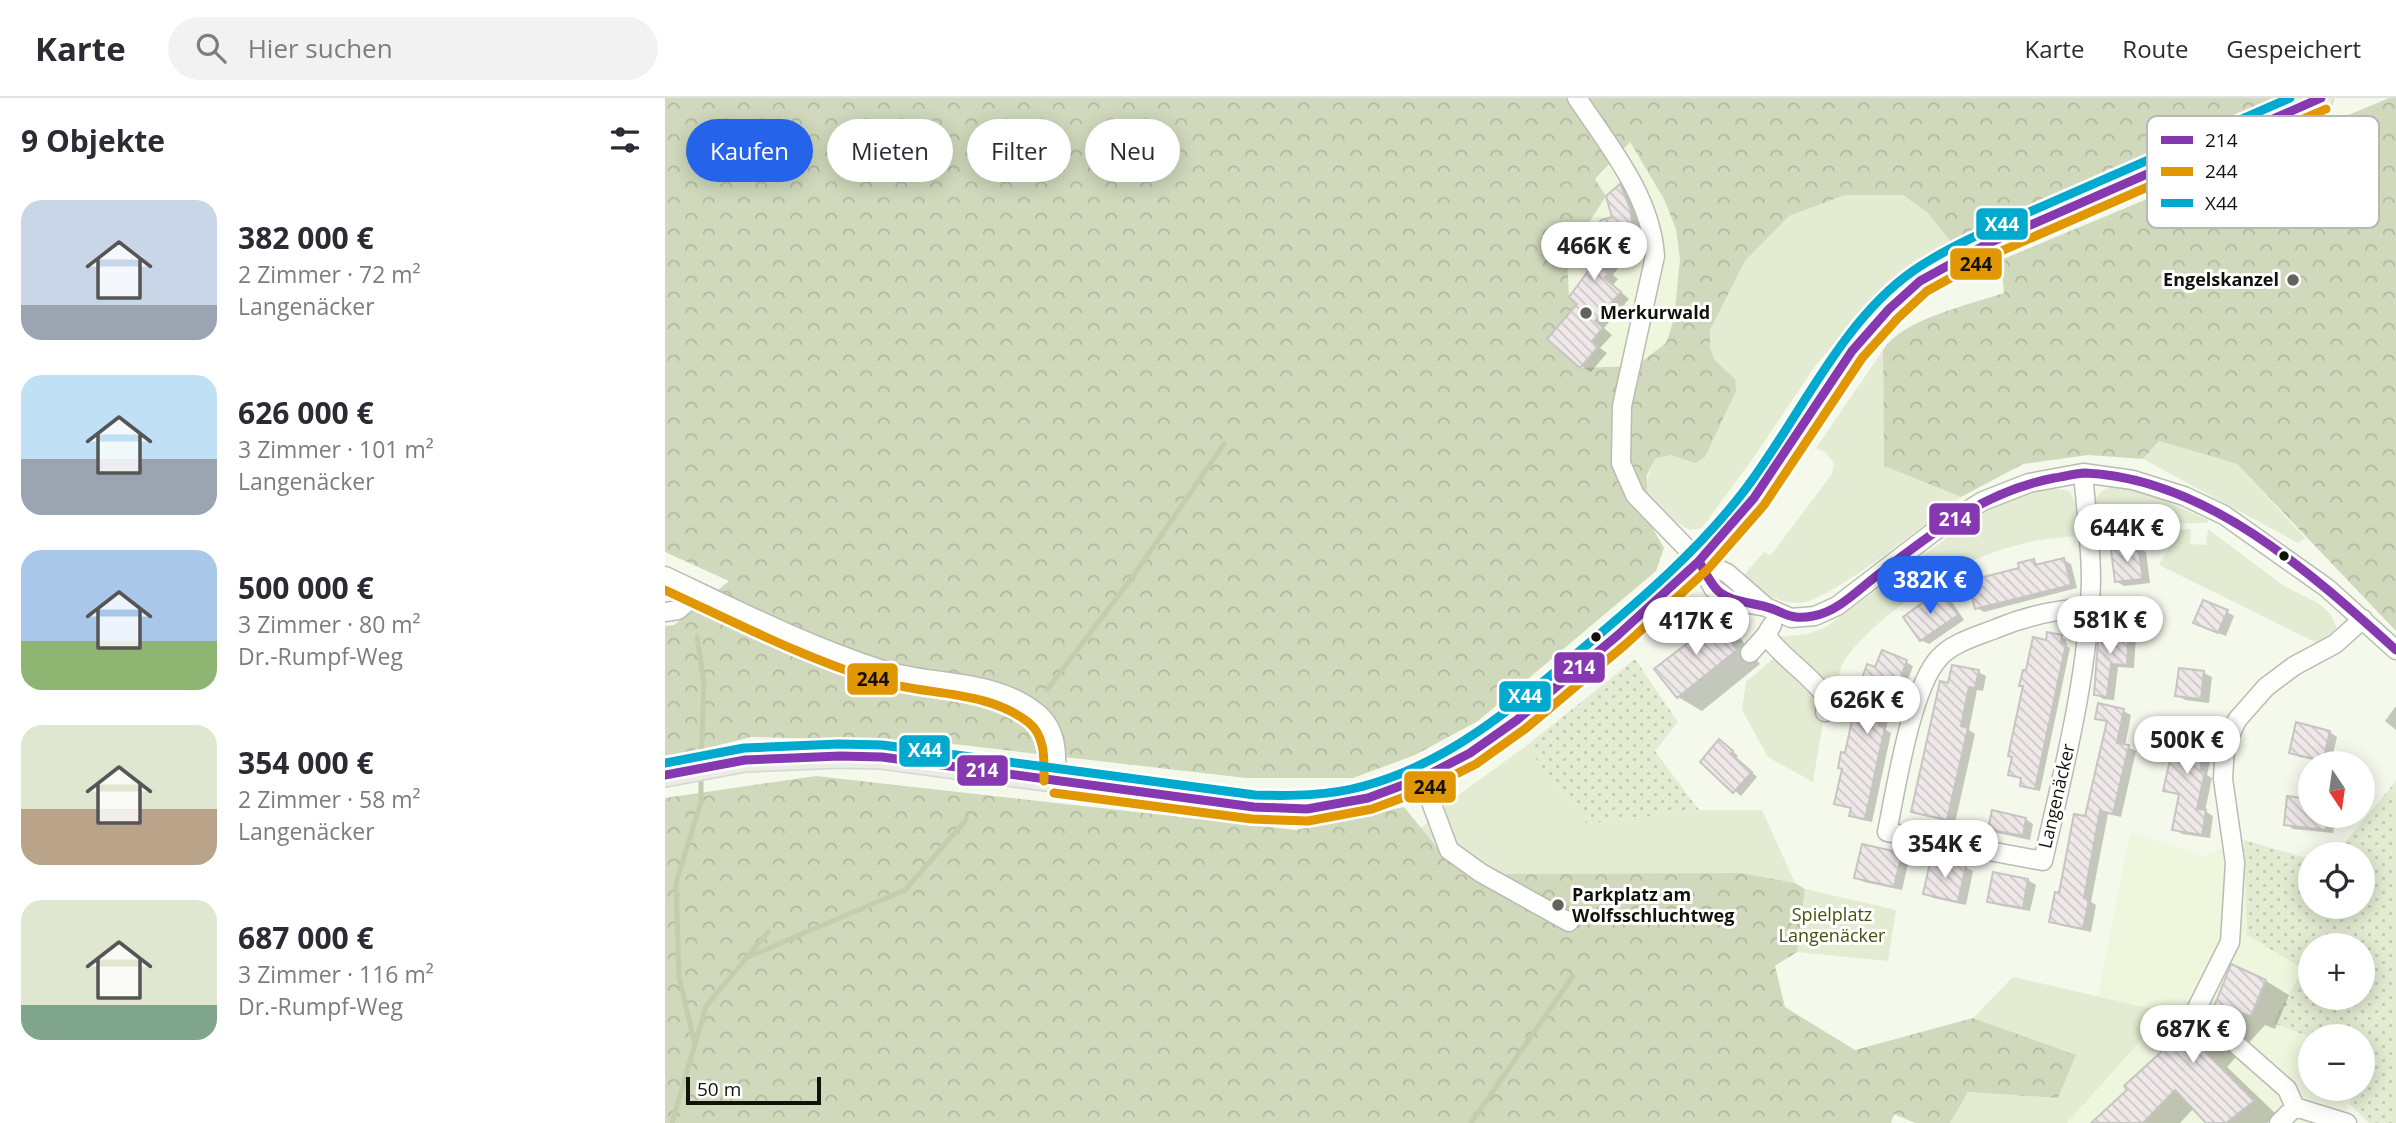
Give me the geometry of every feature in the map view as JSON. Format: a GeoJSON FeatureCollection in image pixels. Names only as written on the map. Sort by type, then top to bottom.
{"type":"FeatureCollection","features":[{"type":"Feature","properties":{"kind":"main road"},"geometry":{"type":"LineString","coordinates":[[2280,116],[2321,98]]}},
{"type":"Feature","properties":{"kind":"main road"},"geometry":{"type":"LineString","coordinates":[[665,775],[745,760],[882,757],[1254,807],[1307,809],[1368,799],[1422,778],[1471,752],[1517,720],[1699,562],[1754,498],[1852,351],[1889,309],[1920,281],[1987,244],[2147,174]]}},
{"type":"Feature","properties":{"kind":"street"},"geometry":{"type":"LineString","coordinates":[[1577,98],[1621,164],[1640,199],[1652,230],[1655,256],[1622,406],[1621,463],[1635,495],[1699,562],[1713,587],[1729,600],[1772,610],[1791,618],[1804,619],[1827,611],[1936,530],[1983,501],[2029,483],[2083,473],[2145,484],[2184,496],[2224,515],[2290,560],[2363,619],[2396,650]]}},
{"type":"Feature","properties":{"kind":"street","name":"Langenäcker"},"geometry":{"type":"LineString","coordinates":[[2083,473],[2091,578],[2089,608],[2076,712],[2043,861],[1887,832],[1912,717],[1922,685],[1939,657],[1966,640],[2009,623],[2061,608],[2089,608]]}},
{"type":"Feature","properties":{"kind":"street"},"geometry":{"type":"LineString","coordinates":[[665,576],[845,656],[883,670],[992,690],[1020,700],[1051,729],[1057,750],[1056,781]]}},
{"type":"Feature","properties":{"kind":"street"},"geometry":{"type":"LineString","coordinates":[[665,612],[678,610],[699,592]]}},
{"type":"Feature","properties":{"kind":"street"},"geometry":{"type":"LineString","coordinates":[[1749,653],[1766,635],[1772,610]]}},
{"type":"Feature","properties":{"kind":"street"},"geometry":{"type":"LineString","coordinates":[[2194,1014],[2230,943],[2235,863],[2223,779],[2225,746],[2237,720],[2266,687],[2294,666],[2335,643],[2363,619]]}},
{"type":"Feature","properties":{"kind":"street"},"geometry":{"type":"LineString","coordinates":[[1766,635],[1776,649],[1827,698],[1825,712]]}},
{"type":"Feature","properties":{"kind":"street"},"geometry":{"type":"LineString","coordinates":[[1422,778],[1449,850],[1481,873],[1569,922]]}},
{"type":"Feature","properties":{"kind":"street"},"geometry":{"type":"LineString","coordinates":[[2238,1046],[2287,1089],[2295,1107],[2347,1123]]}},
{"type":"Feature","properties":{"kind":"street"},"geometry":{"type":"LineString","coordinates":[[2279,1123],[2295,1107]]}},
{"type":"Feature","properties":{"kind":"shaded area"},"geometry":{"type":"Polygon","coordinates":[[[1630,142],[1664,199],[1676,229],[1680,259],[1674,319],[1666,343],[1636,367],[1580,368],[1547,339],[1577,304],[1569,297],[1567,257],[1595,180],[1630,142]]]}},
{"type":"Feature","properties":{"kind":"shaded area"},"geometry":{"type":"Polygon","coordinates":[[[2130,832],[2203,856],[2244,840],[2247,935],[2298,966],[2298,978],[2273,1023],[2298,1032],[2298,1101],[2350,1101],[2343,1123],[2067,1123],[2166,1012],[2098,996],[2130,832]]]}},
{"type":"Feature","properties":{"kind":"green space"},"geometry":{"type":"Polygon","coordinates":[[[665,98],[2299,98],[2254,116],[2147,116],[2147,159],[1985,224],[1951,242],[1928,213],[1903,195],[1845,195],[1789,216],[1745,261],[1710,330],[1710,347],[1715,360],[1735,379],[1736,391],[1705,457],[1695,463],[1670,455],[1655,459],[1647,475],[1647,490],[1652,505],[1652,527],[1664,548],[1656,571],[1478,721],[1415,755],[1353,778],[1246,778],[935,742],[751,737],[665,759],[665,626],[674,625],[729,581],[665,552],[665,98]],[[1630,142],[1595,179],[1606,196],[1567,257],[1569,297],[1577,304],[1547,339],[1580,368],[1636,366],[1666,343],[1674,319],[1680,259],[1676,229],[1664,199],[1630,142]]]}},
{"type":"Feature","properties":{"kind":"green space"},"geometry":{"type":"Polygon","coordinates":[[[2389,98],[2396,98],[2396,631],[2237,464],[2159,441],[2143,459],[2088,455],[2023,464],[1961,497],[1884,466],[1883,350],[1892,339],[1920,322],[2004,293],[2001,260],[2147,199],[2147,228],[2379,228],[2379,116],[2346,116],[2389,98]]]}},
{"type":"Feature","properties":{"kind":"green space"},"geometry":{"type":"Polygon","coordinates":[[[1845,195],[1903,195],[1928,213],[1951,242],[1913,267],[1869,303],[1815,366],[1702,528],[1690,530],[1652,503],[1647,485],[1655,459],[1670,455],[1695,463],[1735,379],[1715,360],[1710,347],[1710,330],[1745,261],[1789,216],[1845,195]]]}},
{"type":"Feature","properties":{"kind":"green space"},"geometry":{"type":"Polygon","coordinates":[[[1883,350],[1884,466],[1961,497],[1880,558],[1833,589],[1799,603],[1776,599],[1754,587],[1744,575],[1764,552],[1771,555],[1832,474],[1834,463],[1825,452],[1816,448],[1883,350]]]}},
{"type":"Feature","properties":{"kind":"green space"},"geometry":{"type":"Polygon","coordinates":[[[2159,441],[2237,464],[2305,538],[2298,543],[2143,459],[2159,441]]]}},
{"type":"Feature","properties":{"kind":"green space"},"geometry":{"type":"Polygon","coordinates":[[[2111,487],[2146,492],[2208,520],[2207,523],[2094,525],[2096,497],[2111,487]]]}},
{"type":"Feature","properties":{"kind":"green space"},"geometry":{"type":"Polygon","coordinates":[[[2052,488],[2069,491],[2076,503],[2078,536],[2024,543],[1999,550],[1931,583],[1887,616],[1852,650],[1843,663],[1835,694],[1777,637],[1808,634],[1826,627],[1971,520],[2011,499],[2052,488]]]}},
{"type":"Feature","properties":{"kind":"green space"},"geometry":{"type":"Polygon","coordinates":[[[2191,529],[2190,544],[2206,545],[2208,529],[2284,586],[2320,604],[2331,615],[2337,628],[2319,644],[2159,565],[2170,546],[2153,531],[2191,529]]]}},
{"type":"Feature","properties":{"kind":"green space"},"geometry":{"type":"Polygon","coordinates":[[[1774,658],[1827,698],[1813,782],[1768,757],[1742,710],[1746,682],[1774,658]]]}},
{"type":"Feature","properties":{"kind":"green space"},"geometry":{"type":"Polygon","coordinates":[[[1635,659],[1678,722],[1655,751],[1699,810],[1587,824],[1526,746],[1635,659]]]}},
{"type":"Feature","properties":{"kind":"green space"},"geometry":{"type":"Polygon","coordinates":[[[1526,746],[1587,824],[1699,810],[1762,810],[1795,883],[1742,873],[1465,874],[1444,856],[1421,828],[1461,793],[1526,746]]]}},
{"type":"Feature","properties":{"kind":"green space"},"geometry":{"type":"Polygon","coordinates":[[[816,776],[1296,830],[1404,807],[1444,856],[1465,874],[1742,873],[1795,883],[1805,889],[1797,952],[1775,966],[1785,1007],[1855,1050],[1973,1018],[2076,1055],[2058,1098],[1968,1092],[1950,1123],[1915,1123],[1894,1114],[1891,1123],[665,1123],[665,798],[816,776]]]}},
{"type":"Feature","properties":{"kind":"green space"},"geometry":{"type":"Polygon","coordinates":[[[2396,781],[2396,1123],[2369,1123],[2349,1104],[2350,1101],[2375,1101],[2375,1024],[2298,1024],[2298,1032],[2273,1023],[2298,978],[2298,1010],[2375,1010],[2375,933],[2298,933],[2298,966],[2247,935],[2244,840],[2298,856],[2298,919],[2375,919],[2375,842],[2345,842],[2357,828],[2375,828],[2375,806],[2396,781]]]}},
{"type":"Feature","properties":{"kind":"green space","name":"Spielplatz Langenäcker"},"geometry":{"type":"Polygon","coordinates":[[[1805,889],[1896,910],[1888,961],[1797,952],[1805,889]]]}},
{"type":"Feature","properties":{"kind":"green space"},"geometry":{"type":"Polygon","coordinates":[[[2013,977],[2166,1012],[2067,1123],[1950,1123],[1968,1092],[2057,1098],[2076,1056],[1973,1018],[2013,977]]]}},
{"type":"Feature","properties":{"kind":"building"},"geometry":{"type":"Polygon","coordinates":[[[1620,184],[1630,208],[1633,230],[1605,269],[1609,273],[1604,278],[1621,292],[1595,321],[1603,328],[1592,341],[1598,347],[1580,368],[1547,339],[1577,304],[1569,297],[1591,267],[1567,257],[1574,243],[1584,247],[1601,220],[1612,217],[1606,196],[1620,184]]]}},
{"type":"Feature","properties":{"kind":"building"},"geometry":{"type":"Polygon","coordinates":[[[2138,546],[2143,579],[2115,582],[2111,550],[2138,546]]]}},
{"type":"Feature","properties":{"kind":"building"},"geometry":{"type":"Polygon","coordinates":[[[2064,558],[2071,585],[1975,609],[1968,581],[2019,568],[2018,563],[2034,559],[2035,565],[2064,558]]]}},
{"type":"Feature","properties":{"kind":"building"},"geometry":{"type":"Polygon","coordinates":[[[1940,590],[1958,615],[1920,641],[1903,617],[1940,590]]]}},
{"type":"Feature","properties":{"kind":"building"},"geometry":{"type":"Polygon","coordinates":[[[2203,600],[2228,610],[2218,633],[2193,623],[2203,600]]]}},
{"type":"Feature","properties":{"kind":"building"},"geometry":{"type":"Polygon","coordinates":[[[1710,614],[1737,650],[1677,698],[1654,669],[1689,642],[1687,640],[1699,632],[1695,626],[1710,614]]]}},
{"type":"Feature","properties":{"kind":"building"},"geometry":{"type":"Polygon","coordinates":[[[2099,627],[2129,629],[2127,665],[2111,664],[2107,697],[2094,695],[2099,627]]]}},
{"type":"Feature","properties":{"kind":"building"},"geometry":{"type":"Polygon","coordinates":[[[2047,632],[2062,635],[2061,643],[2066,644],[2035,789],[2020,786],[2021,778],[2008,775],[2012,757],[2008,756],[2023,686],[2019,686],[2023,670],[2026,670],[2033,637],[2046,640],[2047,632]]]}},
{"type":"Feature","properties":{"kind":"building"},"geometry":{"type":"Polygon","coordinates":[[[1882,650],[1907,660],[1893,699],[1885,696],[1879,726],[1885,727],[1865,819],[1849,816],[1851,808],[1834,804],[1842,769],[1838,768],[1841,752],[1845,753],[1852,720],[1864,723],[1871,691],[1859,687],[1867,664],[1875,667],[1882,650]]]}},
{"type":"Feature","properties":{"kind":"building"},"geometry":{"type":"Polygon","coordinates":[[[1952,665],[1979,670],[1975,688],[1969,687],[1961,726],[1968,728],[1947,820],[1911,812],[1940,681],[1948,683],[1952,665]]]}},
{"type":"Feature","properties":{"kind":"building"},"geometry":{"type":"Polygon","coordinates":[[[2179,668],[2204,671],[2201,699],[2175,696],[2179,668]]]}},
{"type":"Feature","properties":{"kind":"building"},"geometry":{"type":"Polygon","coordinates":[[[2098,703],[2124,709],[2117,743],[2129,745],[2113,814],[2100,811],[2084,898],[2089,899],[2083,929],[2049,922],[2055,892],[2059,893],[2074,814],[2085,816],[2107,721],[2095,719],[2098,703]]]}},
{"type":"Feature","properties":{"kind":"building"},"geometry":{"type":"Polygon","coordinates":[[[2175,721],[2209,728],[2200,771],[2205,772],[2197,809],[2206,810],[2202,835],[2172,830],[2179,794],[2163,791],[2173,746],[2169,745],[2175,721]]]}},
{"type":"Feature","properties":{"kind":"building"},"geometry":{"type":"Polygon","coordinates":[[[2296,722],[2330,731],[2325,751],[2298,751],[2298,755],[2289,753],[2296,722]]]}},
{"type":"Feature","properties":{"kind":"building"},"geometry":{"type":"Polygon","coordinates":[[[1719,739],[1733,751],[1731,754],[1752,772],[1733,793],[1700,762],[1719,739]]]}},
{"type":"Feature","properties":{"kind":"building"},"geometry":{"type":"Polygon","coordinates":[[[2287,796],[2298,797],[2298,827],[2284,825],[2287,796]]]}},
{"type":"Feature","properties":{"kind":"building"},"geometry":{"type":"Polygon","coordinates":[[[1992,810],[2026,818],[2023,836],[1988,829],[1992,810]]]}},
{"type":"Feature","properties":{"kind":"building"},"geometry":{"type":"Polygon","coordinates":[[[1862,844],[1902,853],[1894,887],[1854,878],[1862,844]]]}},
{"type":"Feature","properties":{"kind":"building"},"geometry":{"type":"Polygon","coordinates":[[[1931,858],[1966,865],[1958,902],[1923,894],[1931,858]]]}},
{"type":"Feature","properties":{"kind":"building"},"geometry":{"type":"Polygon","coordinates":[[[1993,872],[2028,879],[2023,908],[1987,902],[1993,872]]]}},
{"type":"Feature","properties":{"kind":"building"},"geometry":{"type":"Polygon","coordinates":[[[2231,964],[2266,980],[2251,1016],[2241,1013],[2205,1052],[2254,1101],[2226,1123],[2206,1123],[2175,1090],[2143,1123],[2091,1123],[2127,1090],[2124,1086],[2183,1032],[2189,1035],[2205,1020],[2216,1002],[2231,964]]]}},
{"type":"Feature","properties":{"kind":"waterway"},"geometry":{"type":"LineString","coordinates":[[1047,690],[1134,575],[1224,444]]}},
{"type":"Feature","properties":{"kind":"waterway"},"geometry":{"type":"LineString","coordinates":[[697,637],[704,683],[701,762]]}},
{"type":"Feature","properties":{"kind":"waterway"},"geometry":{"type":"LineString","coordinates":[[695,1045],[679,977],[676,883],[701,802],[701,776]]}},
{"type":"Feature","properties":{"kind":"waterway"},"geometry":{"type":"LineString","coordinates":[[748,957],[905,890],[966,820]]}},
{"type":"Feature","properties":{"kind":"waterway"},"geometry":{"type":"LineString","coordinates":[[672,1123],[706,1006],[768,932]]}},
{"type":"Feature","properties":{"kind":"waterway"},"geometry":{"type":"LineString","coordinates":[[1471,1123],[1573,976]]}},
{"type":"Feature","properties":{"kind":"transit line","name":"X44"},"geometry":{"type":"LineString","coordinates":[[2249,116],[2290,98]]}},
{"type":"Feature","properties":{"kind":"transit line","name":"214"},"geometry":{"type":"LineString","coordinates":[[2280,116],[2321,98]]}},
{"type":"Feature","properties":{"kind":"transit line","name":"244"},"geometry":{"type":"LineString","coordinates":[[2310,116],[2326,109]]}},
{"type":"Feature","properties":{"kind":"transit line","name":"X44"},"geometry":{"type":"LineString","coordinates":[[665,763],[744,748],[839,744],[882,745],[1255,795],[1323,794],[1364,786],[1395,776],[1453,747],[1507,711],[1688,555],[1744,491],[1821,374],[1863,317],[1887,292],[1913,271],[1947,250],[2147,161]]}},
{"type":"Feature","properties":{"kind":"transit line","name":"214"},"geometry":{"type":"LineString","coordinates":[[665,775],[745,760],[882,757],[1254,807],[1307,809],[1368,798],[1422,778],[1470,753],[1517,720],[1618,635],[1699,561],[1754,498],[1852,351],[1889,309],[1920,281],[1987,244],[2147,174]]}},
{"type":"Feature","properties":{"kind":"transit line","name":"244"},"geometry":{"type":"LineString","coordinates":[[1054,793],[1252,819],[1308,821],[1372,809],[1426,789],[1476,764],[1525,729],[1626,644],[1708,569],[1764,505],[1862,358],[1927,291],[1992,255],[2147,187]]}},
{"type":"Feature","properties":{"kind":"transit line","name":"214"},"geometry":{"type":"LineString","coordinates":[[1699,561],[1723,595],[1792,616],[1822,614],[1838,606],[1937,530],[1980,504],[2028,485],[2085,473],[2130,479],[2173,492],[2214,511],[2254,534],[2292,561],[2396,650]]}},
{"type":"Feature","properties":{"kind":"transit line","name":"244"},"geometry":{"type":"LineString","coordinates":[[665,590],[848,671],[894,685],[974,698],[1011,711],[1028,722],[1038,734],[1043,749],[1044,781]]}},
{"type":"Feature","properties":{"kind":"place","name":"Engelskanzel"},"geometry":{"type":"Point","coordinates":[2293,280]}},
{"type":"Feature","properties":{"kind":"place","name":"Merkurwald"},"geometry":{"type":"Point","coordinates":[1586,313]}},
{"type":"Feature","properties":{"kind":"place","name":"Parkplatz am Wolfsschluchtweg"},"geometry":{"type":"Point","coordinates":[1558,905]}}]}
